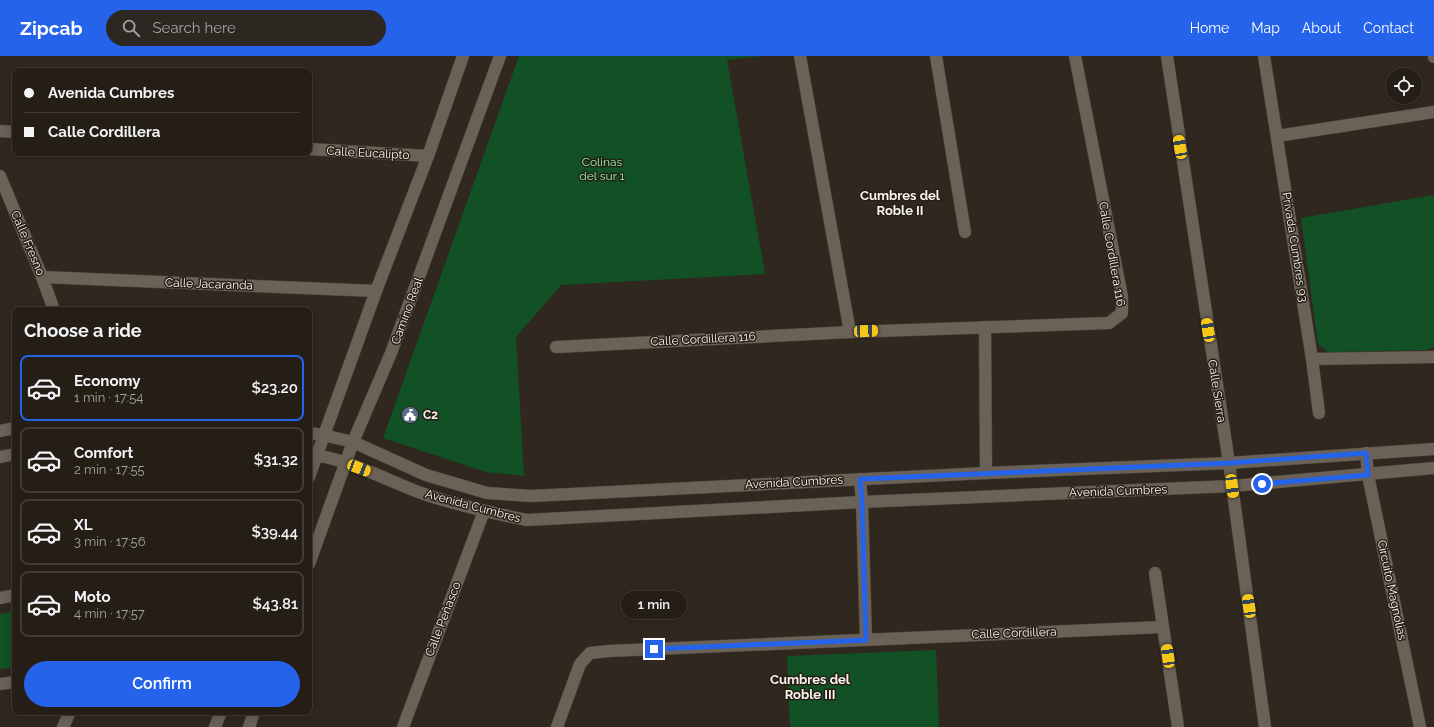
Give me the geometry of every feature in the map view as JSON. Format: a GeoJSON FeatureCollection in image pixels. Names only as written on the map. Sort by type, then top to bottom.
{"type":"FeatureCollection","features":[{"type":"Feature","properties":{"kind":"street"},"geometry":{"type":"LineString","coordinates":[[313,455],[323,435],[428,156],[463,56]]}},
{"type":"Feature","properties":{"kind":"street","name":"Camino Real"},"geometry":{"type":"LineString","coordinates":[[312,556],[353,442],[391,353],[500,56]]}},
{"type":"Feature","properties":{"kind":"street"},"geometry":{"type":"LineString","coordinates":[[800,56],[850,332]]}},
{"type":"Feature","properties":{"kind":"street"},"geometry":{"type":"LineString","coordinates":[[936,56],[965,232]]}},
{"type":"Feature","properties":{"kind":"street","name":"Calle Cordillera 116"},"geometry":{"type":"LineString","coordinates":[[556,347],[850,332],[1109,323],[1122,313],[1122,297],[1075,56]]}},
{"type":"Feature","properties":{"kind":"street","name":"Calle Sierra"},"geometry":{"type":"LineString","coordinates":[[1166,56],[1229,463],[1265,727]]}},
{"type":"Feature","properties":{"kind":"street","name":"Privada Cumbres 93"},"geometry":{"type":"LineString","coordinates":[[1264,56],[1312,359],[1319,413]]}},
{"type":"Feature","properties":{"kind":"street"},"geometry":{"type":"LineString","coordinates":[[1277,136],[1434,112]]}},
{"type":"Feature","properties":{"kind":"street"},"geometry":{"type":"LineString","coordinates":[[0,131],[12,132]]}},
{"type":"Feature","properties":{"kind":"street","name":"Calle Eucalipto"},"geometry":{"type":"LineString","coordinates":[[312,149],[428,156]]}},
{"type":"Feature","properties":{"kind":"street","name":"Calle Fresno"},"geometry":{"type":"LineString","coordinates":[[0,176],[53,307]]}},
{"type":"Feature","properties":{"kind":"street","name":"Calle Jacaranda"},"geometry":{"type":"LineString","coordinates":[[42,277],[376,291]]}},
{"type":"Feature","properties":{"kind":"street"},"geometry":{"type":"LineString","coordinates":[[985,327],[986,473]]}},
{"type":"Feature","properties":{"kind":"street"},"geometry":{"type":"LineString","coordinates":[[1312,359],[1434,358]]}},
{"type":"Feature","properties":{"kind":"street"},"geometry":{"type":"LineString","coordinates":[[0,431],[12,429]]}},
{"type":"Feature","properties":{"kind":"street","name":"Avenida Cumbres"},"geometry":{"type":"LineString","coordinates":[[312,434],[323,435],[353,442],[426,475],[487,493],[532,496],[986,473],[1229,463],[1433,449]]}},
{"type":"Feature","properties":{"kind":"street","name":"Circuito Magnolias"},"geometry":{"type":"LineString","coordinates":[[1366,453],[1368,475],[1420,727]]}},
{"type":"Feature","properties":{"kind":"street"},"geometry":{"type":"LineString","coordinates":[[0,457],[12,455]]}},
{"type":"Feature","properties":{"kind":"street","name":"Avenida Cumbres"},"geometry":{"type":"LineString","coordinates":[[313,455],[346,463],[422,493],[484,511],[528,520],[862,502],[1232,486],[1434,468]]}},
{"type":"Feature","properties":{"kind":"street"},"geometry":{"type":"LineString","coordinates":[[860,479],[866,640]]}},
{"type":"Feature","properties":{"kind":"street","name":"Calle Peñasco"},"geometry":{"type":"LineString","coordinates":[[402,727],[484,511]]}},
{"type":"Feature","properties":{"kind":"street"},"geometry":{"type":"LineString","coordinates":[[1155,573],[1178,727]]}},
{"type":"Feature","properties":{"kind":"street"},"geometry":{"type":"LineString","coordinates":[[0,598],[12,596]]}},
{"type":"Feature","properties":{"kind":"street","name":"Calle Cordillera"},"geometry":{"type":"LineString","coordinates":[[557,727],[580,664],[590,653],[1163,627]]}},
{"type":"Feature","properties":{"kind":"street"},"geometry":{"type":"LineString","coordinates":[[0,684],[12,682]]}},
{"type":"Feature","properties":{"kind":"street"},"geometry":{"type":"LineString","coordinates":[[63,727],[69,715]]}},
{"type":"Feature","properties":{"kind":"street"},"geometry":{"type":"LineString","coordinates":[[215,727],[220,715]]}},
{"type":"Feature","properties":{"kind":"street"},"geometry":{"type":"LineString","coordinates":[[249,727],[253,715]]}},
{"type":"Feature","properties":{"kind":"green space","name":"Colinas del sur 1"},"geometry":{"type":"Polygon","coordinates":[[[519,56],[761,56],[727,60],[765,274],[561,285],[516,337],[524,476],[486,472],[383,438],[519,56]]]}},
{"type":"Feature","properties":{"kind":"green space"},"geometry":{"type":"Polygon","coordinates":[[[1434,195],[1434,347],[1426,350],[1328,352],[1318,344],[1301,218],[1434,195]]]}},
{"type":"Feature","properties":{"kind":"green space"},"geometry":{"type":"Polygon","coordinates":[[[12,612],[12,667],[0,669],[0,614],[12,612]]]}},
{"type":"Feature","properties":{"kind":"green space"},"geometry":{"type":"Polygon","coordinates":[[[936,650],[939,727],[790,727],[787,656],[936,650]]]}},
{"type":"Feature","properties":{"kind":"place","name":"C2"},"geometry":{"type":"Point","coordinates":[410,415]}},
{"type":"Feature","properties":{"kind":"district","name":"Cumbres del Roble II"},"geometry":{"type":"Point","coordinates":[900,202]}},
{"type":"Feature","properties":{"kind":"district","name":"Cumbres del Roble III"},"geometry":{"type":"Point","coordinates":[810,686]}},
{"type":"Feature","properties":{"kind":"route"},"geometry":{"type":"LineString","coordinates":[[654,649],[866,640],[860,479],[1229,463],[1366,453],[1368,475],[1262,484]]}}]}
